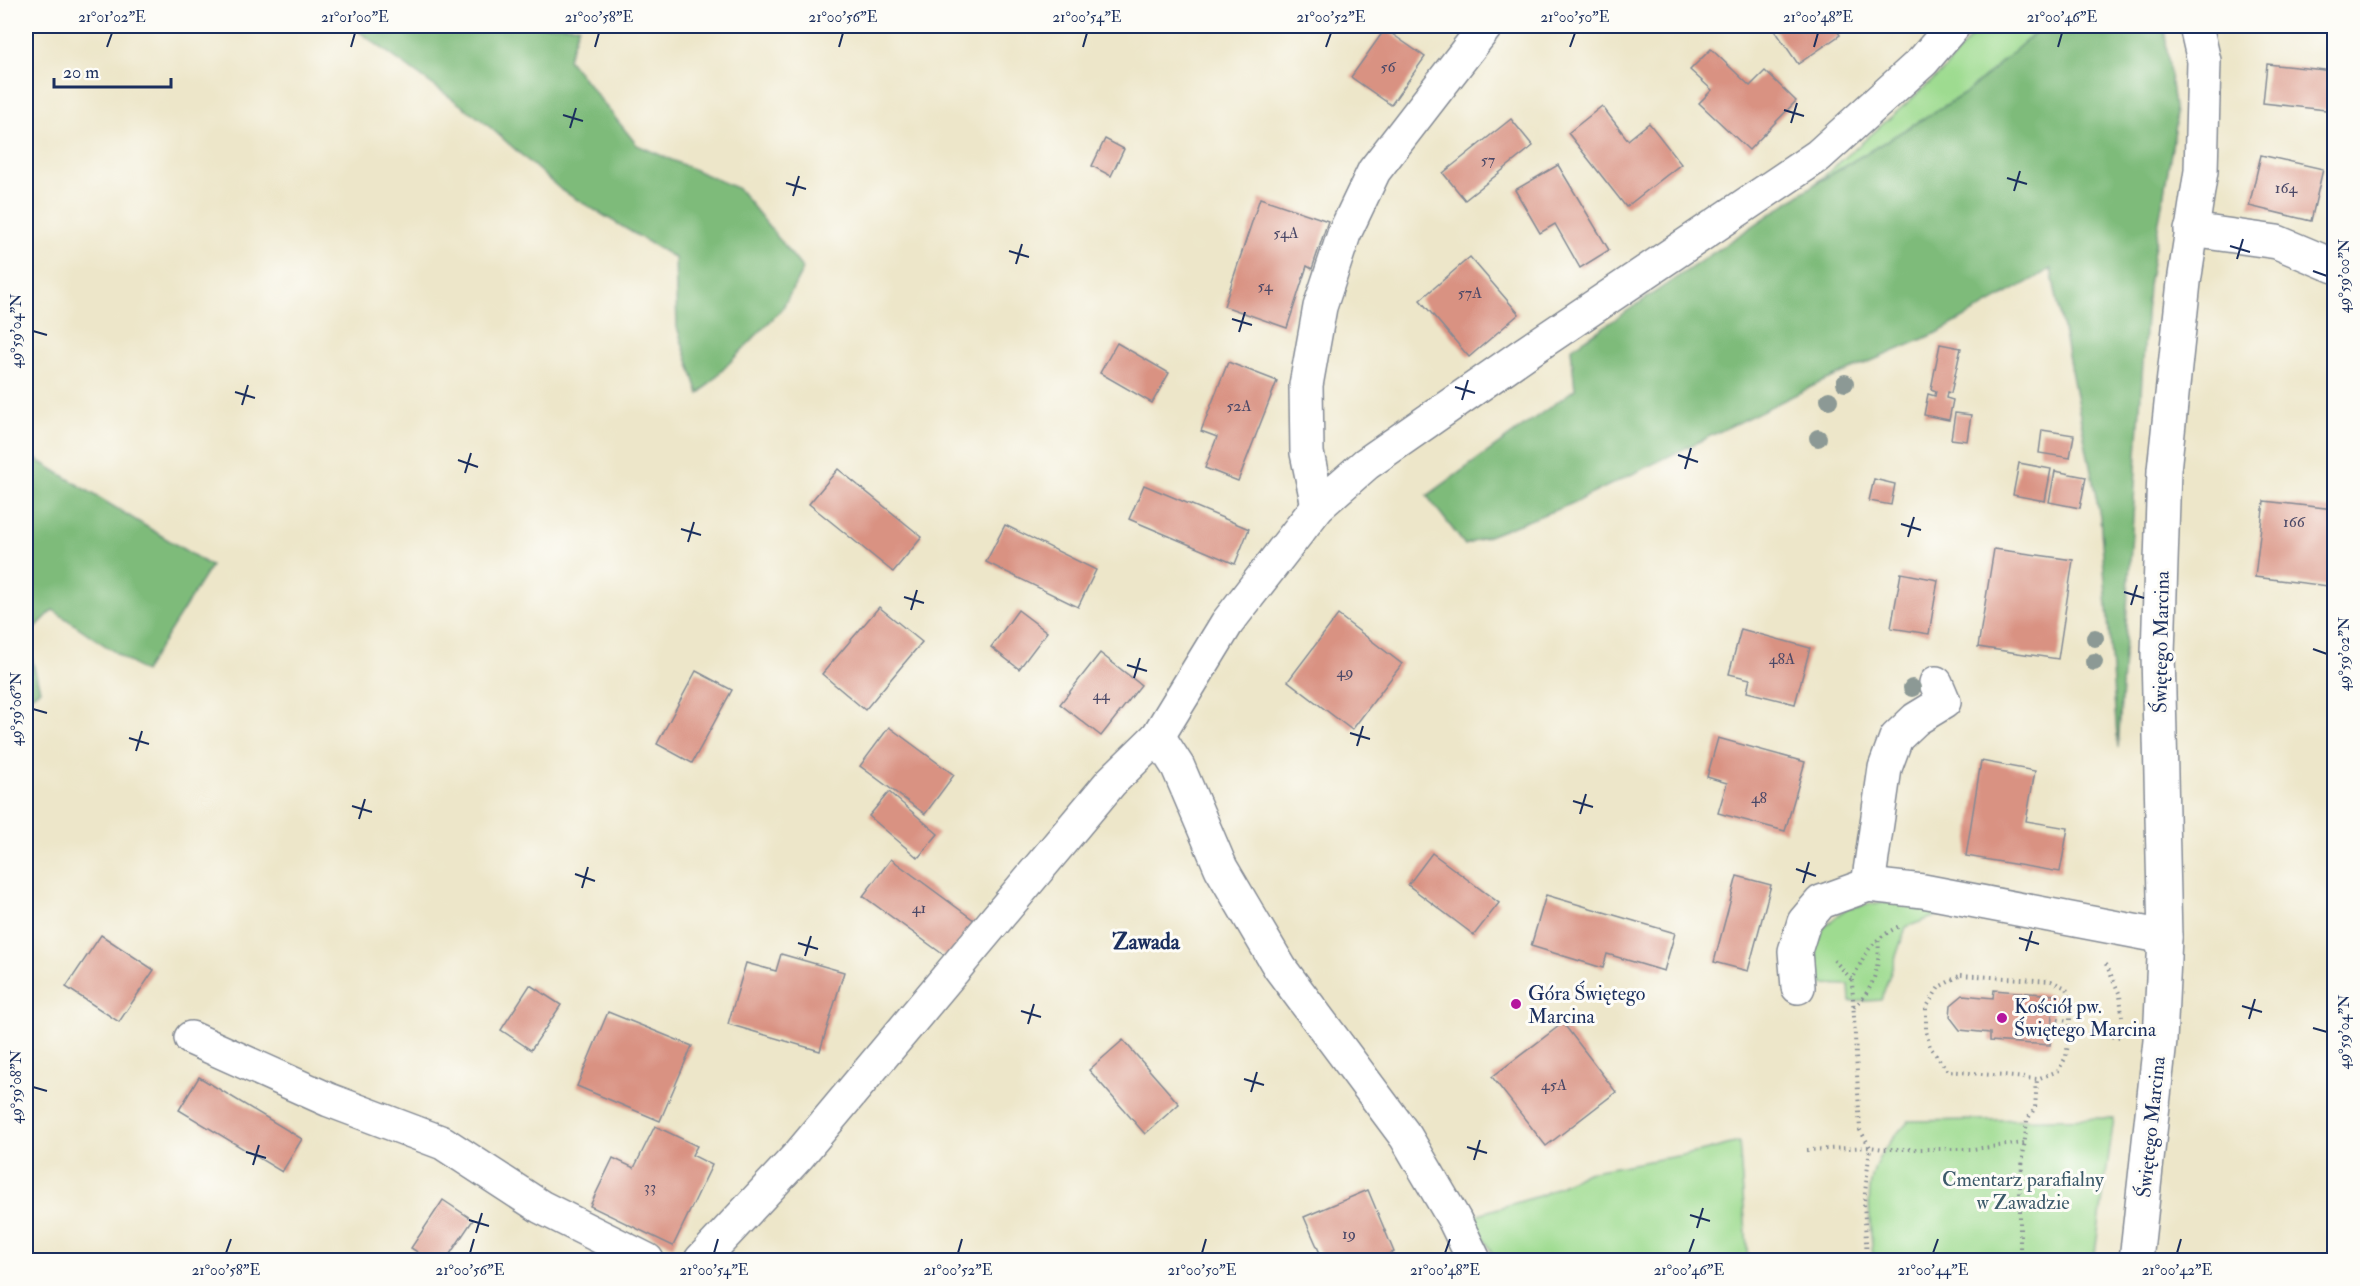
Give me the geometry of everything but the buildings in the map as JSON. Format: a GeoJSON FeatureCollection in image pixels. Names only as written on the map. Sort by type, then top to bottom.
{"type":"FeatureCollection","features":[{"type":"Feature","properties":{"kind":"street"},"geometry":{"type":"LineString","coordinates":[[1318,506],[1307,453],[1306,385],[1320,307],[1344,234],[1374,171],[1486,26]]}},
{"type":"Feature","properties":{"kind":"street"},"geometry":{"type":"LineString","coordinates":[[701,1260],[799,1155],[1111,782],[1158,736],[1227,622],[1318,506],[1366,464],[1524,354],[1818,156],[1923,61],[1953,26]]}},
{"type":"Feature","properties":{"kind":"street","name":"Świętego Marcina"},"geometry":{"type":"LineString","coordinates":[[2136,1260],[2160,1041],[2165,937],[2158,654],[2164,482],[2184,282],[2201,171],[2204,61],[2196,26]]}},
{"type":"Feature","properties":{"kind":"street"},"geometry":{"type":"LineString","coordinates":[[2192,231],[2277,242],[2334,266]]}},
{"type":"Feature","properties":{"kind":"street"},"geometry":{"type":"LineString","coordinates":[[1868,885],[1885,768],[1896,738],[1916,719],[1944,702],[1936,683]]}},
{"type":"Feature","properties":{"kind":"street"},"geometry":{"type":"LineString","coordinates":[[1158,736],[1178,767],[1221,868],[1280,968],[1406,1137],[1454,1219],[1474,1260]]}},
{"type":"Feature","properties":{"kind":"street"},"geometry":{"type":"LineString","coordinates":[[1798,987],[1795,951],[1804,922],[1821,902],[1868,885],[1923,891],[2165,937]]}},
{"type":"Feature","properties":{"kind":"street"},"geometry":{"type":"LineString","coordinates":[[191,1038],[329,1100],[443,1143],[541,1207],[647,1260]]}},
{"type":"Feature","properties":{"kind":"path"},"geometry":{"type":"LineString","coordinates":[[1867,1260],[1864,1202],[1870,1147],[1860,1130],[1852,980],[1863,958],[1878,937],[1908,922]]}},
{"type":"Feature","properties":{"kind":"path"},"geometry":{"type":"LineString","coordinates":[[1854,1007],[1863,999],[1874,979],[1880,953],[1878,937]]}},
{"type":"Feature","properties":{"kind":"path"},"geometry":{"type":"LineString","coordinates":[[1830,952],[1836,965],[1852,980]]}},
{"type":"Feature","properties":{"kind":"path"},"geometry":{"type":"LineString","coordinates":[[2070,1031],[2125,1038],[2120,995],[2102,958]]}},
{"type":"Feature","properties":{"kind":"path"},"geometry":{"type":"LineString","coordinates":[[1961,975],[2051,981],[2066,988],[2070,1000],[2070,1021],[2066,1057],[2058,1071],[2037,1079],[1948,1071],[1930,1047],[1926,1031],[1926,1008],[1939,987],[1961,975]]}},
{"type":"Feature","properties":{"kind":"path"},"geometry":{"type":"LineString","coordinates":[[2052,1019],[2070,1021]]}},
{"type":"Feature","properties":{"kind":"path"},"geometry":{"type":"LineString","coordinates":[[2020,1260],[2020,1185],[2027,1120],[2035,1108],[2037,1079]]}},
{"type":"Feature","properties":{"kind":"path"},"geometry":{"type":"LineString","coordinates":[[1807,1150],[1870,1147],[1973,1149],[2024,1143]]}},
{"type":"Feature","properties":{"kind":"green space"},"geometry":{"type":"Polygon","coordinates":[[[351,26],[579,26],[568,59],[637,145],[739,189],[803,269],[782,309],[699,394],[677,327],[675,258],[561,190],[483,121],[351,26]]]}},
{"type":"Feature","properties":{"kind":"green space"},"geometry":{"type":"Polygon","coordinates":[[[1980,26],[2043,26],[1966,93],[1815,184],[1942,72],[1980,26]]]}},
{"type":"Feature","properties":{"kind":"green space"},"geometry":{"type":"Polygon","coordinates":[[[2043,26],[2164,26],[2176,124],[2148,285],[2118,748],[2100,517],[2051,269],[1937,333],[1817,384],[1571,504],[1465,545],[1427,496],[1575,389],[1571,349],[1815,184],[1966,93],[2043,26]]]}},
{"type":"Feature","properties":{"kind":"green space"},"geometry":{"type":"Polygon","coordinates":[[[26,453],[211,566],[144,672],[53,610],[26,637],[26,453]]]}},
{"type":"Feature","properties":{"kind":"green space"},"geometry":{"type":"Polygon","coordinates":[[[26,637],[40,690],[26,699],[26,637]]]}},
{"type":"Feature","properties":{"kind":"green space"},"geometry":{"type":"Polygon","coordinates":[[[1888,901],[1969,913],[1939,915],[1906,927],[1881,1000],[1850,1002],[1849,985],[1816,984],[1814,952],[1824,927],[1847,908],[1888,901]]]}},
{"type":"Feature","properties":{"kind":"green space","name":"Cmentarz parafialny w Zawadzie"},"geometry":{"type":"Polygon","coordinates":[[[2114,1118],[2094,1260],[1873,1260],[1869,1201],[1872,1178],[1881,1155],[1908,1121],[2114,1118]]]}},
{"type":"Feature","properties":{"kind":"green space"},"geometry":{"type":"Polygon","coordinates":[[[1739,1142],[1748,1260],[1496,1260],[1472,1216],[1542,1195],[1587,1172],[1700,1152],[1739,1142]]]}},
{"type":"Feature","properties":{"kind":"place","name":"Góra Świętego Marcina"},"geometry":{"type":"Point","coordinates":[1516,1004]}},
{"type":"Feature","properties":{"kind":"place","name":"Kościół pw. Świętego Marcina"},"geometry":{"type":"Point","coordinates":[2002,1018]}},
{"type":"Feature","properties":{"kind":"district","name":"Zawada"},"geometry":{"type":"Point","coordinates":[1146,942]}}]}
